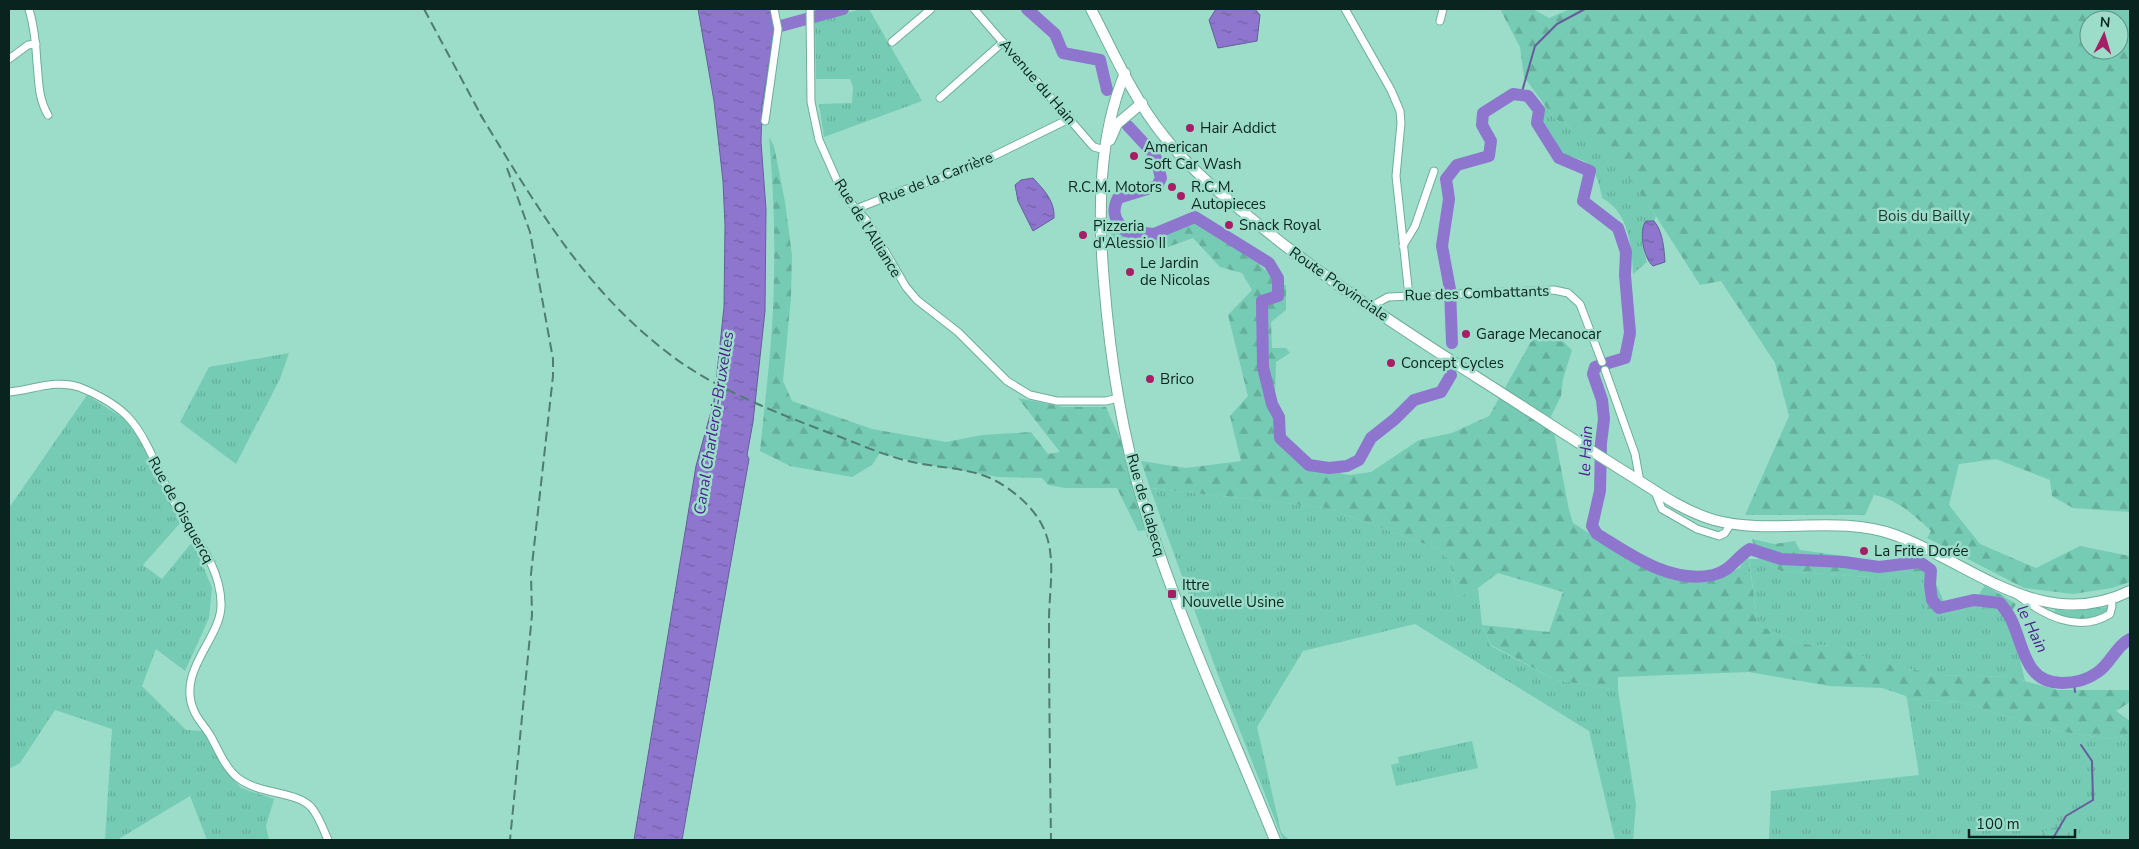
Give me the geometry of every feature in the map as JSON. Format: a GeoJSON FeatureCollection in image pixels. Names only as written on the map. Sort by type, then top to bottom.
{"type":"FeatureCollection","features":[{"type":"Feature","properties":{"kind":"main road","name":"Route Provinciale"},"geometry":{"type":"LineString","coordinates":[[1091,9],[1142,103],[1163,135],[1207,183],[1309,266],[1609,463],[1655,491],[1697,514],[1731,524],[1761,526],[1843,525],[1878,530],[1911,542],[2015,594],[2044,602],[2084,605],[2111,600],[2130,592]]}},
{"type":"Feature","properties":{"kind":"main road","name":"Rue de Clabecq"},"geometry":{"type":"LineString","coordinates":[[1125,73],[1110,119],[1105,150],[1101,204],[1101,249],[1108,337],[1118,398],[1134,470],[1159,554],[1275,840]]}},
{"type":"Feature","properties":{"kind":"main road","name":"Rue de Clabecq"},"geometry":{"type":"LineString","coordinates":[[1105,150],[1117,124],[1142,103]]}},
{"type":"Feature","properties":{"kind":"street"},"geometry":{"type":"LineString","coordinates":[[29,9],[36,44],[38,90],[41,102],[48,115]]}},
{"type":"Feature","properties":{"kind":"street"},"geometry":{"type":"LineString","coordinates":[[766,121],[778,26],[774,9]]}},
{"type":"Feature","properties":{"kind":"street"},"geometry":{"type":"LineString","coordinates":[[892,42],[931,9]]}},
{"type":"Feature","properties":{"kind":"street","name":"Avenue du Hain"},"geometry":{"type":"LineString","coordinates":[[974,9],[1094,147],[1105,150]]}},
{"type":"Feature","properties":{"kind":"street"},"geometry":{"type":"LineString","coordinates":[[1345,9],[1391,90],[1400,111],[1396,176],[1409,296]]}},
{"type":"Feature","properties":{"kind":"street"},"geometry":{"type":"LineString","coordinates":[[1440,21],[1443,9]]}},
{"type":"Feature","properties":{"kind":"street","name":"Rue de l'Alliance"},"geometry":{"type":"LineString","coordinates":[[810,11],[811,102],[819,140],[844,194],[868,222],[906,287],[931,312],[958,332],[1007,381],[1030,395],[1057,401],[1106,401],[1118,398]]}},
{"type":"Feature","properties":{"kind":"street"},"geometry":{"type":"LineString","coordinates":[[940,98],[1003,42]]}},
{"type":"Feature","properties":{"kind":"street"},"geometry":{"type":"LineString","coordinates":[[9,59],[28,45],[36,44]]}},
{"type":"Feature","properties":{"kind":"street","name":"Rue de la Carrière"},"geometry":{"type":"LineString","coordinates":[[856,210],[904,190],[967,169],[1069,119]]}},
{"type":"Feature","properties":{"kind":"street"},"geometry":{"type":"LineString","coordinates":[[1403,246],[1416,226],[1434,171]]}},
{"type":"Feature","properties":{"kind":"street","name":"Rue des Combattants"},"geometry":{"type":"LineString","coordinates":[[1370,307],[1388,297],[1554,290],[1568,293],[1580,304],[1602,362]]}},
{"type":"Feature","properties":{"kind":"street"},"geometry":{"type":"LineString","coordinates":[[1605,370],[1635,454],[1640,482]]}},
{"type":"Feature","properties":{"kind":"street","name":"Rue de Oisquercq"},"geometry":{"type":"LineString","coordinates":[[9,392],[48,385],[74,385],[98,396],[122,412],[136,427],[173,500],[206,552],[214,569],[219,587],[222,604],[219,618],[193,670],[191,702],[194,713],[209,732],[229,769],[238,778],[263,791],[301,799],[315,812],[328,840]]}},
{"type":"Feature","properties":{"kind":"street"},"geometry":{"type":"LineString","coordinates":[[2015,594],[2050,615],[2074,622],[2095,621],[2110,614],[2111,600]]}},
{"type":"Feature","properties":{"kind":"green space"},"geometry":{"type":"Polygon","coordinates":[[[861,9],[869,9],[922,101],[824,137],[819,104],[852,103],[853,87],[850,79],[816,79],[815,22],[861,9]]]}},
{"type":"Feature","properties":{"kind":"green space","name":"Bois du Bailly"},"geometry":{"type":"Polygon","coordinates":[[[1502,9],[1533,9],[1549,18],[1570,9],[2130,9],[2130,512],[2073,508],[2052,496],[2050,480],[1996,459],[1959,464],[1949,505],[1980,544],[2036,568],[2080,546],[2130,556],[2130,582],[2112,588],[2073,594],[2024,588],[1927,538],[1931,531],[1912,514],[1890,500],[1874,495],[1865,515],[1745,515],[1789,416],[1775,363],[1721,281],[1700,285],[1656,216],[1600,139],[1555,119],[1524,77],[1520,47],[1501,11],[1502,9]]]}},
{"type":"Feature","properties":{"kind":"green space"},"geometry":{"type":"Polygon","coordinates":[[[1545,105],[1555,119],[1600,138],[1656,216],[1654,221],[1646,222],[1643,231],[1643,247],[1647,262],[1633,274],[1630,242],[1623,221],[1611,204],[1602,198],[1598,179],[1590,166],[1584,161],[1562,154],[1558,150],[1543,119],[1545,105]]]}},
{"type":"Feature","properties":{"kind":"green space"},"geometry":{"type":"Polygon","coordinates":[[[769,137],[774,146],[785,202],[792,255],[791,297],[783,381],[792,401],[872,429],[946,442],[982,435],[1031,432],[1048,454],[1060,452],[1018,398],[1063,407],[1106,407],[1121,441],[1147,530],[1138,531],[1117,488],[1065,488],[1048,485],[1042,478],[998,477],[919,463],[880,453],[872,465],[852,477],[790,466],[760,451],[774,294],[773,188],[769,137]]]}},
{"type":"Feature","properties":{"kind":"green space"},"geometry":{"type":"Polygon","coordinates":[[[1188,218],[1236,244],[1267,272],[1275,283],[1286,285],[1286,310],[1271,322],[1272,348],[1286,348],[1290,353],[1276,362],[1275,394],[1267,406],[1274,413],[1276,434],[1283,447],[1301,465],[1349,475],[1371,472],[1419,440],[1452,433],[1489,416],[1533,338],[1553,331],[1572,350],[1563,379],[1561,396],[1551,416],[1573,523],[1631,560],[1708,580],[1740,568],[1747,548],[1758,625],[1802,644],[1845,647],[1868,659],[1937,675],[2010,677],[2058,690],[2130,690],[2130,702],[2116,711],[2130,721],[2130,735],[2108,739],[2052,730],[1961,702],[1907,699],[1906,696],[1882,688],[1829,686],[1749,672],[1618,677],[1618,690],[1556,680],[1491,645],[1482,625],[1549,632],[1563,592],[1498,573],[1478,588],[1458,597],[1449,559],[1436,548],[1327,508],[1150,488],[1141,461],[1186,468],[1241,461],[1230,416],[1248,396],[1228,315],[1252,290],[1242,273],[1220,267],[1193,238],[1168,247],[1118,243],[1106,228],[1108,222],[1125,234],[1153,236],[1188,218]]]}},
{"type":"Feature","properties":{"kind":"green space"},"geometry":{"type":"Polygon","coordinates":[[[289,353],[280,379],[236,464],[180,422],[209,367],[289,353]]]}},
{"type":"Feature","properties":{"kind":"green space"},"geometry":{"type":"Polygon","coordinates":[[[87,395],[131,423],[181,522],[143,565],[162,579],[193,541],[212,588],[209,618],[185,671],[156,649],[142,686],[186,730],[203,731],[222,766],[241,788],[274,799],[266,826],[269,840],[207,840],[190,796],[117,840],[105,840],[112,729],[55,710],[20,763],[9,769],[9,508],[87,395]]]}},
{"type":"Feature","properties":{"kind":"green space"},"geometry":{"type":"Polygon","coordinates":[[[1150,488],[1327,508],[1436,548],[1449,559],[1458,597],[1478,588],[1482,625],[1491,646],[1556,680],[1618,690],[1636,805],[1633,840],[1615,840],[1589,731],[1415,624],[1303,651],[1257,727],[1281,832],[1289,840],[1283,840],[1218,675],[1150,488]]]}},
{"type":"Feature","properties":{"kind":"green space"},"geometry":{"type":"Polygon","coordinates":[[[1752,539],[1774,544],[1795,541],[1800,550],[1844,556],[1873,563],[1890,563],[1911,558],[1930,570],[1944,602],[1978,596],[1985,585],[2016,604],[2011,613],[2018,623],[2014,633],[1996,608],[1977,607],[1945,614],[1925,611],[1923,579],[1906,570],[1883,578],[1781,571],[1758,559],[1752,539]]]}},
{"type":"Feature","properties":{"kind":"green space"},"geometry":{"type":"Polygon","coordinates":[[[1749,559],[1758,559],[1781,571],[1883,578],[1906,570],[1923,579],[1945,614],[1977,607],[1997,608],[2014,633],[2025,681],[2010,677],[1937,675],[1867,659],[1845,647],[1802,644],[1758,625],[1749,559]]]}},
{"type":"Feature","properties":{"kind":"green space"},"geometry":{"type":"Polygon","coordinates":[[[2109,607],[2109,611],[2102,615],[2083,619],[2055,614],[2055,609],[2067,611],[2109,607]]]}},
{"type":"Feature","properties":{"kind":"green space"},"geometry":{"type":"Polygon","coordinates":[[[1907,699],[1961,702],[2052,730],[2108,739],[2130,735],[2130,840],[1769,840],[1771,791],[1919,775],[1907,699]]]}},
{"type":"Feature","properties":{"kind":"green space"},"geometry":{"type":"Polygon","coordinates":[[[1472,741],[1478,768],[1396,786],[1391,765],[1399,763],[1398,757],[1472,741]]]}},
{"type":"Feature","properties":{"kind":"green space"},"geometry":{"type":"Polygon","coordinates":[[[2058,822],[2068,822],[2085,840],[2032,840],[2058,822]]]}},
{"type":"Feature","properties":{"kind":"water","name":"Canal Charleroi-Bruxelles"},"geometry":{"type":"Polygon","coordinates":[[[698,9],[771,9],[775,27],[762,106],[761,142],[766,209],[765,311],[753,422],[747,455],[749,459],[682,840],[634,840],[696,466],[714,401],[724,307],[725,225],[723,181],[714,101],[698,9]]]}},
{"type":"Feature","properties":{"kind":"water"},"geometry":{"type":"Polygon","coordinates":[[[1216,9],[1255,9],[1260,15],[1257,41],[1218,48],[1209,20],[1216,9]]]}},
{"type":"Feature","properties":{"kind":"water"},"geometry":{"type":"Polygon","coordinates":[[[1033,178],[1051,201],[1054,218],[1033,231],[1018,201],[1015,185],[1021,180],[1033,178]]]}},
{"type":"Feature","properties":{"kind":"water"},"geometry":{"type":"Polygon","coordinates":[[[1646,221],[1654,221],[1657,225],[1663,246],[1665,262],[1653,266],[1647,257],[1643,245],[1642,231],[1646,221]]]}},
{"type":"Feature","properties":{"kind":"waterway","name":"le Hain"},"geometry":{"type":"LineString","coordinates":[[766,30],[843,9]]}},
{"type":"Feature","properties":{"kind":"waterway","name":"le Hain"},"geometry":{"type":"LineString","coordinates":[[1027,9],[1055,34],[1063,53],[1100,60],[1107,90]]}},
{"type":"Feature","properties":{"kind":"waterway"},"geometry":{"type":"LineString","coordinates":[[1521,95],[1535,46],[1557,24],[1585,9]]}},
{"type":"Feature","properties":{"kind":"waterway","name":"le Hain"},"geometry":{"type":"LineString","coordinates":[[1452,343],[1450,289],[1442,246],[1449,199],[1446,179],[1457,165],[1489,156],[1491,141],[1482,125],[1483,113],[1513,94],[1528,96],[1539,110],[1537,123],[1559,158],[1590,171],[1583,201],[1618,228],[1626,252],[1625,275],[1630,333],[1625,358],[1595,367],[1593,374],[1602,400],[1604,419],[1601,443],[1600,491],[1592,526],[1597,534],[1623,551],[1652,566],[1666,572],[1697,577],[1713,575],[1724,571],[1750,549],[1781,559],[1844,562],[1879,567],[1920,562],[1931,570],[1932,600],[1939,608],[1974,600],[2000,603],[2011,619],[2027,661],[2040,677],[2049,681],[2062,683],[2090,677],[2102,669],[2121,646],[2130,639]]}},
{"type":"Feature","properties":{"kind":"waterway","name":"le Hain"},"geometry":{"type":"LineString","coordinates":[[1128,126],[1155,155],[1161,178],[1157,186],[1118,198],[1115,216],[1122,227],[1126,231],[1154,234],[1195,217],[1269,263],[1278,278],[1278,296],[1262,301],[1263,367],[1272,404],[1279,417],[1280,438],[1309,465],[1329,468],[1347,466],[1359,460],[1371,438],[1395,419],[1414,400],[1441,392],[1451,375]]}},
{"type":"Feature","properties":{"kind":"waterway"},"geometry":{"type":"LineString","coordinates":[[2074,683],[2075,692]]}},
{"type":"Feature","properties":{"kind":"waterway"},"geometry":{"type":"LineString","coordinates":[[2052,840],[2066,816],[2093,800],[2092,761],[2081,745]]}},
{"type":"Feature","properties":{"kind":"railway"},"geometry":{"type":"LineString","coordinates":[[424,9],[483,119]]}},
{"type":"Feature","properties":{"kind":"railway"},"geometry":{"type":"LineString","coordinates":[[480,114],[545,218],[593,281],[620,311],[683,364],[757,404],[889,456],[980,474],[990,478],[1013,492],[1034,512],[1047,538],[1051,561],[1049,620],[1051,840]]}},
{"type":"Feature","properties":{"kind":"railway"},"geometry":{"type":"LineString","coordinates":[[507,168],[530,232],[553,359],[553,376],[531,574],[532,615],[510,840]]}},
{"type":"Feature","properties":{"kind":"place","name":"Hair Addict"},"geometry":{"type":"Point","coordinates":[1190,128]}},
{"type":"Feature","properties":{"kind":"place","name":"American Soft Car Wash"},"geometry":{"type":"Point","coordinates":[1134,156]}},
{"type":"Feature","properties":{"kind":"place","name":"R.C.M. Motors"},"geometry":{"type":"Point","coordinates":[1172,187]}},
{"type":"Feature","properties":{"kind":"place","name":"R.C.M. Autopieces"},"geometry":{"type":"Point","coordinates":[1181,196]}},
{"type":"Feature","properties":{"kind":"place","name":"Snack Royal"},"geometry":{"type":"Point","coordinates":[1229,225]}},
{"type":"Feature","properties":{"kind":"place","name":"Pizzeria d'Alessio II"},"geometry":{"type":"Point","coordinates":[1083,235]}},
{"type":"Feature","properties":{"kind":"place","name":"Le Jardin de Nicolas"},"geometry":{"type":"Point","coordinates":[1130,272]}},
{"type":"Feature","properties":{"kind":"place","name":"Garage Mecanocar"},"geometry":{"type":"Point","coordinates":[1466,334]}},
{"type":"Feature","properties":{"kind":"place","name":"Concept Cycles"},"geometry":{"type":"Point","coordinates":[1391,363]}},
{"type":"Feature","properties":{"kind":"place","name":"Brico"},"geometry":{"type":"Point","coordinates":[1150,379]}},
{"type":"Feature","properties":{"kind":"place","name":"La Frite Dorée"},"geometry":{"type":"Point","coordinates":[1864,551]}},
{"type":"Feature","properties":{"kind":"place","name":"Ittre Nouvelle Usine"},"geometry":{"type":"Point","coordinates":[1172,594]}}]}
